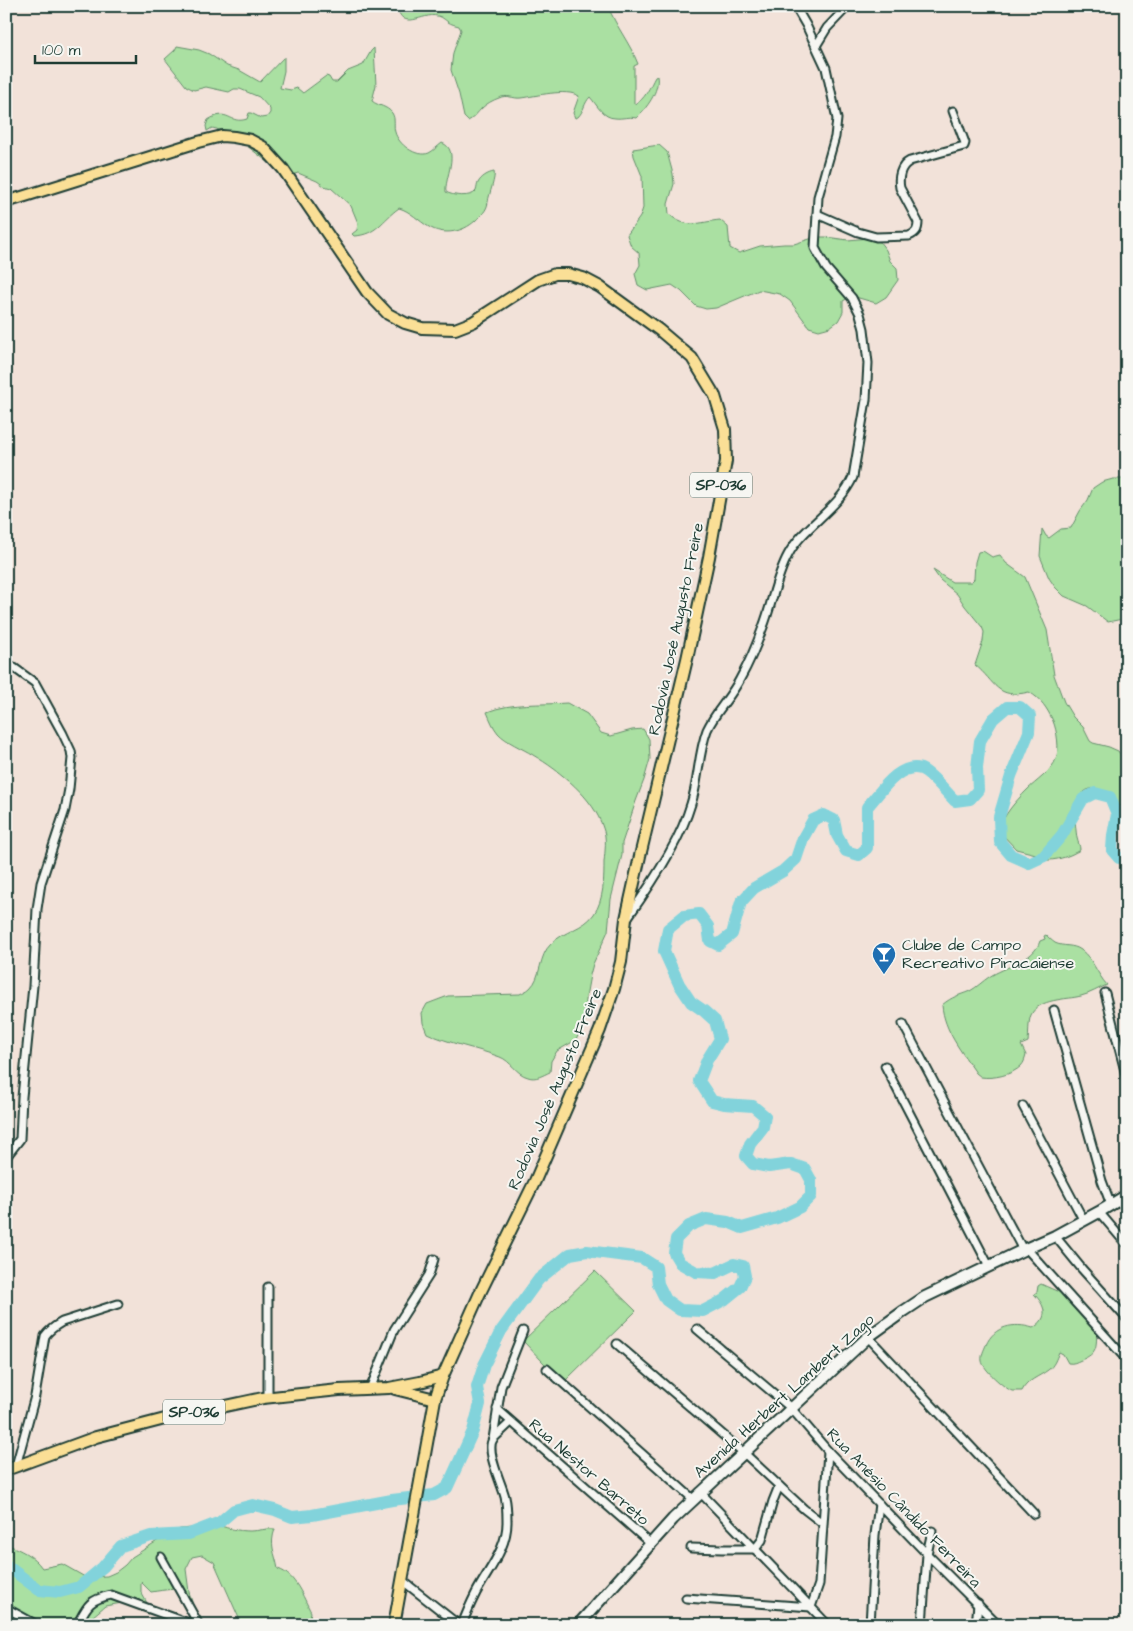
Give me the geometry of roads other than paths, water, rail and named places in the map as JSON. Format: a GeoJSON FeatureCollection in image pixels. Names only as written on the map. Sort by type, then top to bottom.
{"type":"FeatureCollection","features":[{"type":"Feature","properties":{"kind":"main road","name":"Rodovia José Augusto Freire"},"geometry":{"type":"LineString","coordinates":[[6,202],[198,142],[222,136],[250,140],[263,147],[283,169],[367,292],[388,314],[405,323],[422,328],[455,329],[474,322],[538,280],[555,274],[568,274],[583,278],[600,287],[692,358],[715,396],[725,430],[726,461],[709,557],[626,919],[621,962],[614,989],[600,1030],[535,1181],[480,1293],[443,1376],[435,1399],[394,1625]]}},
{"type":"Feature","properties":{"kind":"main road","name":"SP-036"},"geometry":{"type":"LineString","coordinates":[[11,1468],[96,1437],[165,1418],[268,1397],[389,1388],[443,1376]]}},
{"type":"Feature","properties":{"kind":"main road","name":"SP-036"},"geometry":{"type":"LineString","coordinates":[[389,1388],[435,1399]]}},
{"type":"Feature","properties":{"kind":"street"},"geometry":{"type":"LineString","coordinates":[[626,919],[650,886],[684,825],[692,804],[708,729],[740,679],[763,627],[787,556],[796,542],[848,488],[853,477],[866,400],[868,363],[864,328],[852,298],[826,268],[814,248],[821,185],[836,137],[837,119],[826,68],[795,6]]}},
{"type":"Feature","properties":{"kind":"street"},"geometry":{"type":"LineString","coordinates":[[816,46],[827,28],[848,6]]}},
{"type":"Feature","properties":{"kind":"street"},"geometry":{"type":"LineString","coordinates":[[817,214],[858,232],[876,237],[909,236],[914,234],[918,227],[918,222],[900,188],[901,168],[910,161],[964,146],[965,143],[954,111]]}},
{"type":"Feature","properties":{"kind":"street"},"geometry":{"type":"LineString","coordinates":[[6,662],[35,683],[71,750],[72,758],[70,789],[41,884],[37,909],[33,986],[22,1097],[20,1140],[6,1157]]}},
{"type":"Feature","properties":{"kind":"street"},"geometry":{"type":"LineString","coordinates":[[1105,993],[1127,1079]]}},
{"type":"Feature","properties":{"kind":"street"},"geometry":{"type":"LineString","coordinates":[[1054,1010],[1102,1182],[1111,1205]]}},
{"type":"Feature","properties":{"kind":"street"},"geometry":{"type":"LineString","coordinates":[[903,1024],[1024,1249],[1127,1360]]}},
{"type":"Feature","properties":{"kind":"street"},"geometry":{"type":"LineString","coordinates":[[885,1066],[989,1266]]}},
{"type":"Feature","properties":{"kind":"street"},"geometry":{"type":"LineString","coordinates":[[1024,1106],[1084,1221]]}},
{"type":"Feature","properties":{"kind":"street","name":"Avenida Herbert Lambert Zago"},"geometry":{"type":"LineString","coordinates":[[578,1625],[650,1542],[697,1495],[868,1337],[925,1297],[1084,1221],[1127,1195]]}},
{"type":"Feature","properties":{"kind":"street"},"geometry":{"type":"LineString","coordinates":[[1099,1212],[1127,1245]]}},
{"type":"Feature","properties":{"kind":"street"},"geometry":{"type":"LineString","coordinates":[[1054,1236],[1127,1319]]}},
{"type":"Feature","properties":{"kind":"street"},"geometry":{"type":"LineString","coordinates":[[370,1389],[394,1330],[429,1275],[434,1258]]}},
{"type":"Feature","properties":{"kind":"street"},"geometry":{"type":"LineString","coordinates":[[268,1287],[268,1397]]}},
{"type":"Feature","properties":{"kind":"street"},"geometry":{"type":"LineString","coordinates":[[11,1468],[35,1396],[48,1331],[53,1326],[62,1322],[118,1304]]}},
{"type":"Feature","properties":{"kind":"street","name":"Rua Anésio Cândido Ferreira"},"geometry":{"type":"LineString","coordinates":[[698,1329],[791,1408],[828,1451],[998,1625]]}},
{"type":"Feature","properties":{"kind":"street"},"geometry":{"type":"LineString","coordinates":[[403,1581],[461,1625],[475,1594],[499,1554],[505,1539],[508,1522],[505,1499],[492,1457],[491,1444],[501,1387],[523,1331]]}},
{"type":"Feature","properties":{"kind":"street"},"geometry":{"type":"LineString","coordinates":[[868,1337],[1034,1514]]}},
{"type":"Feature","properties":{"kind":"street"},"geometry":{"type":"LineString","coordinates":[[617,1344],[744,1452],[804,1510],[822,1524]]}},
{"type":"Feature","properties":{"kind":"street"},"geometry":{"type":"LineString","coordinates":[[547,1369],[697,1495],[755,1549],[828,1625]]}},
{"type":"Feature","properties":{"kind":"street","name":"Rua Nestor Barreto"},"geometry":{"type":"LineString","coordinates":[[497,1409],[650,1542]]}},
{"type":"Feature","properties":{"kind":"street","name":"Rua Nestor Barreto"},"geometry":{"type":"LineString","coordinates":[[493,1439],[511,1422]]}},
{"type":"Feature","properties":{"kind":"street"},"geometry":{"type":"LineString","coordinates":[[811,1607],[819,1584],[828,1451]]}},
{"type":"Feature","properties":{"kind":"street"},"geometry":{"type":"LineString","coordinates":[[755,1549],[762,1540],[773,1502],[780,1486]]}},
{"type":"Feature","properties":{"kind":"street"},"geometry":{"type":"LineString","coordinates":[[870,1625],[875,1535],[879,1504]]}},
{"type":"Feature","properties":{"kind":"street"},"geometry":{"type":"LineString","coordinates":[[922,1625],[927,1554],[932,1531]]}},
{"type":"Feature","properties":{"kind":"street"},"geometry":{"type":"LineString","coordinates":[[691,1548],[755,1549]]}},
{"type":"Feature","properties":{"kind":"street"},"geometry":{"type":"LineString","coordinates":[[161,1557],[199,1625]]}},
{"type":"Feature","properties":{"kind":"street"},"geometry":{"type":"LineString","coordinates":[[77,1625],[88,1605],[98,1598],[111,1595],[194,1625]]}},
{"type":"Feature","properties":{"kind":"street"},"geometry":{"type":"LineString","coordinates":[[686,1598],[811,1607]]}},
{"type":"Feature","properties":{"kind":"street"},"geometry":{"type":"LineString","coordinates":[[976,1625],[978,1604]]}},
{"type":"Feature","properties":{"kind":"street"},"geometry":{"type":"LineString","coordinates":[[6,1608],[37,1625]]}},
{"type":"Feature","properties":{"kind":"waterway"},"geometry":{"type":"LineString","coordinates":[[6,1565],[39,1590],[60,1592],[79,1587],[103,1567],[121,1546],[151,1536],[189,1534],[220,1522],[234,1510],[253,1505],[275,1510],[292,1517],[312,1515],[392,1500],[434,1495],[447,1488],[473,1431],[480,1404],[477,1387],[484,1365],[501,1331],[539,1279],[570,1254],[587,1251],[642,1258],[656,1267],[658,1284],[666,1300],[680,1310],[703,1311],[724,1300],[740,1287],[745,1276],[743,1266],[734,1264],[715,1273],[696,1272],[680,1263],[674,1253],[676,1239],[689,1226],[706,1219],[728,1222],[742,1228],[777,1218],[800,1207],[811,1196],[811,1180],[805,1169],[791,1164],[769,1167],[753,1164],[746,1156],[750,1144],[763,1127],[765,1116],[753,1106],[724,1104],[712,1101],[699,1081],[707,1060],[720,1039],[715,1021],[691,1002],[679,984],[664,951],[668,929],[684,916],[699,914],[708,926],[710,941],[718,945],[732,934],[741,902],[754,888],[783,871],[796,859],[803,838],[813,820],[824,815],[834,820],[837,835],[846,851],[859,855],[867,848],[867,807],[891,780],[905,770],[913,768],[925,771],[955,801],[970,799],[978,790],[977,768],[980,741],[993,719],[1007,707],[1020,707],[1030,716],[1029,732],[1011,776],[999,817],[1000,842],[1011,855],[1029,863],[1044,856],[1062,835],[1083,799],[1095,793],[1110,797],[1117,814],[1112,850],[1119,858],[1127,858]]}},
{"type":"Feature","properties":{"kind":"place","name":"Clube de Campo Recreativo Piracaiense"},"geometry":{"type":"Point","coordinates":[884,975]}}]}
